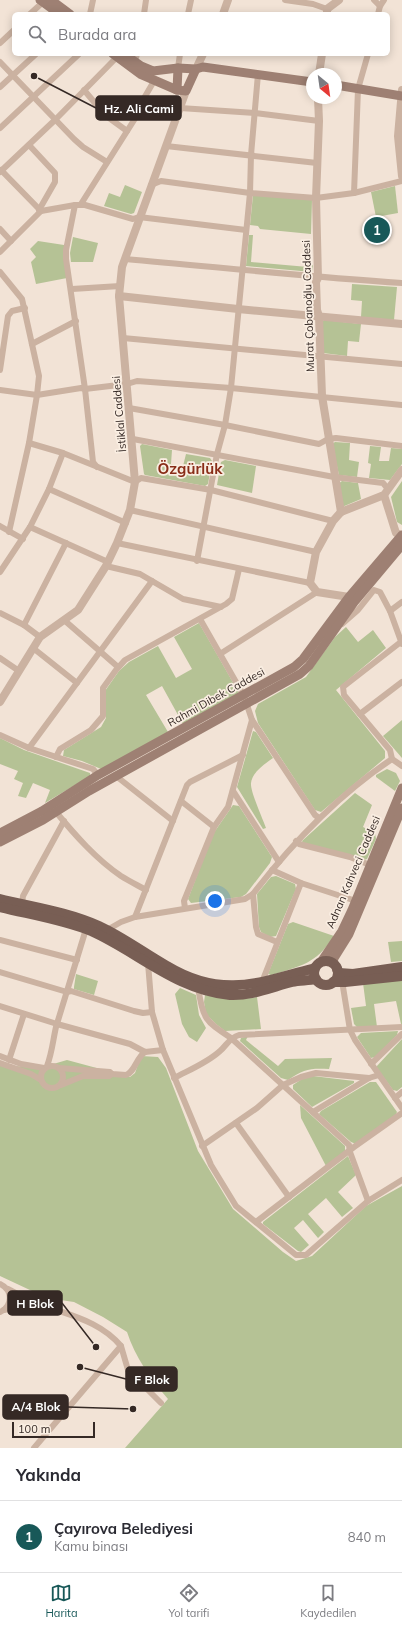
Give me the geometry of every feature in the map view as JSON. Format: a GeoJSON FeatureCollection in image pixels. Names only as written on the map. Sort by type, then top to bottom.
{"type":"FeatureCollection","features":[{"type":"Feature","properties":{"kind":"main road"},"geometry":{"type":"LineString","coordinates":[[45,1],[57,12]]}},
{"type":"Feature","properties":{"kind":"main road"},"geometry":{"type":"LineString","coordinates":[[45,1],[66,12]]}},
{"type":"Feature","properties":{"kind":"main road"},"geometry":{"type":"LineString","coordinates":[[119,56],[140,74],[177,90],[186,91],[196,69]]}},
{"type":"Feature","properties":{"kind":"main road"},"geometry":{"type":"LineString","coordinates":[[124,56],[136,58],[145,68],[153,71],[178,68],[196,69],[203,67],[306,81]]}},
{"type":"Feature","properties":{"kind":"main road"},"geometry":{"type":"LineString","coordinates":[[177,90],[178,68]]}},
{"type":"Feature","properties":{"kind":"main road"},"geometry":{"type":"LineString","coordinates":[[342,87],[402,94]]}},
{"type":"Feature","properties":{"kind":"main road","name":"Rahmi Dibek Caddesi"},"geometry":{"type":"LineString","coordinates":[[0,842],[56,812],[245,700],[299,664],[349,597],[402,535]]}},
{"type":"Feature","properties":{"kind":"main road","name":"Rahmi Dibek Caddesi"},"geometry":{"type":"LineString","coordinates":[[0,833],[42,811],[98,775],[245,700],[293,678],[305,670],[365,588],[402,545]]}},
{"type":"Feature","properties":{"kind":"main road","name":"Adnan Kahveci Caddesi"},"geometry":{"type":"LineString","coordinates":[[318,965],[342,931],[356,901],[402,788]]}},
{"type":"Feature","properties":{"kind":"main road","name":"Adnan Kahveci Caddesi"},"geometry":{"type":"LineString","coordinates":[[335,966],[334,958],[350,934],[402,808]]}},
{"type":"Feature","properties":{"kind":"main road"},"geometry":{"type":"LineString","coordinates":[[0,899],[78,918],[107,930],[128,941],[167,967],[196,980],[222,986],[252,985],[327,961],[335,966],[339,973],[353,974],[402,967]]}},
{"type":"Feature","properties":{"kind":"main road"},"geometry":{"type":"LineString","coordinates":[[0,907],[86,929],[103,937],[174,979],[216,993],[245,995],[294,981],[316,980],[326,985],[333,982],[402,976]]}},
{"type":"Feature","properties":{"kind":"main road"},"geometry":{"type":"LineString","coordinates":[[316,980],[314,974],[318,965]]}},
{"type":"Feature","properties":{"kind":"main road"},"geometry":{"type":"LineString","coordinates":[[333,982],[338,976],[335,966]]}},
{"type":"Feature","properties":{"kind":"street"},"geometry":{"type":"LineString","coordinates":[[90,12],[93,0]]}},
{"type":"Feature","properties":{"kind":"street"},"geometry":{"type":"LineString","coordinates":[[144,12],[146,0]]}},
{"type":"Feature","properties":{"kind":"street"},"geometry":{"type":"LineString","coordinates":[[188,12],[191,0]]}},
{"type":"Feature","properties":{"kind":"street"},"geometry":{"type":"LineString","coordinates":[[224,12],[228,0]]}},
{"type":"Feature","properties":{"kind":"street"},"geometry":{"type":"LineString","coordinates":[[285,0],[313,4],[327,11],[339,0]]}},
{"type":"Feature","properties":{"kind":"street"},"geometry":{"type":"LineString","coordinates":[[374,0],[382,3]]}},
{"type":"Feature","properties":{"kind":"street"},"geometry":{"type":"LineString","coordinates":[[32,12],[45,1]]}},
{"type":"Feature","properties":{"kind":"street"},"geometry":{"type":"LineString","coordinates":[[0,43],[12,32]]}},
{"type":"Feature","properties":{"kind":"street"},"geometry":{"type":"LineString","coordinates":[[0,88],[34,56]]}},
{"type":"Feature","properties":{"kind":"street"},"geometry":{"type":"LineString","coordinates":[[0,128],[77,56]]}},
{"type":"Feature","properties":{"kind":"street"},"geometry":{"type":"LineString","coordinates":[[40,210],[1,171],[56,119],[117,56]]}},
{"type":"Feature","properties":{"kind":"street"},"geometry":{"type":"LineString","coordinates":[[178,68],[180,56]]}},
{"type":"Feature","properties":{"kind":"street"},"geometry":{"type":"LineString","coordinates":[[196,69],[202,56]]}},
{"type":"Feature","properties":{"kind":"street"},"geometry":{"type":"LineString","coordinates":[[320,68],[322,56]]}},
{"type":"Feature","properties":{"kind":"street"},"geometry":{"type":"LineString","coordinates":[[354,193],[358,89],[367,56]]}},
{"type":"Feature","properties":{"kind":"street"},"geometry":{"type":"LineString","coordinates":[[0,62],[83,147],[108,162]]}},
{"type":"Feature","properties":{"kind":"street"},"geometry":{"type":"LineString","coordinates":[[197,561],[212,490],[217,454],[225,425],[231,388],[250,193],[251,155],[258,74]]}},
{"type":"Feature","properties":{"kind":"street"},"geometry":{"type":"LineString","coordinates":[[97,467],[93,462],[85,389],[66,250],[78,205],[108,162],[127,131],[154,81]]}},
{"type":"Feature","properties":{"kind":"street"},"geometry":{"type":"LineString","coordinates":[[84,90],[105,115],[127,131]]}},
{"type":"Feature","properties":{"kind":"street"},"geometry":{"type":"LineString","coordinates":[[177,90],[180,108],[255,113],[319,121]]}},
{"type":"Feature","properties":{"kind":"street","name":"İstiklal Caddesi"},"geometry":{"type":"LineString","coordinates":[[0,702],[40,637],[78,610],[107,564],[126,523],[130,510],[135,482],[133,439],[119,296],[122,267],[186,91]]}},
{"type":"Feature","properties":{"kind":"street"},"geometry":{"type":"LineString","coordinates":[[402,94],[398,136],[402,176]]}},
{"type":"Feature","properties":{"kind":"street","name":"Murat Çobanoğlu Caddesi"},"geometry":{"type":"LineString","coordinates":[[318,104],[316,198],[318,278],[316,282],[317,310],[319,316],[322,396],[334,477],[341,512]]}},
{"type":"Feature","properties":{"kind":"street"},"geometry":{"type":"LineString","coordinates":[[0,252],[40,210],[55,182],[55,173],[29,145]]}},
{"type":"Feature","properties":{"kind":"street"},"geometry":{"type":"LineString","coordinates":[[166,146],[317,163]]}},
{"type":"Feature","properties":{"kind":"street"},"geometry":{"type":"LineString","coordinates":[[151,184],[161,181],[250,193],[316,198],[354,193],[402,182]]}},
{"type":"Feature","properties":{"kind":"street"},"geometry":{"type":"LineString","coordinates":[[40,210],[78,205],[133,219],[139,217],[246,230]]}},
{"type":"Feature","properties":{"kind":"street"},"geometry":{"type":"LineString","coordinates":[[0,229],[12,241]]}},
{"type":"Feature","properties":{"kind":"street"},"geometry":{"type":"LineString","coordinates":[[125,260],[242,269],[318,278],[402,283]]}},
{"type":"Feature","properties":{"kind":"street"},"geometry":{"type":"LineString","coordinates":[[0,272],[22,299],[38,376],[37,395],[9,532]]}},
{"type":"Feature","properties":{"kind":"street"},"geometry":{"type":"LineString","coordinates":[[72,289],[120,286]]}},
{"type":"Feature","properties":{"kind":"street"},"geometry":{"type":"LineString","coordinates":[[119,296],[238,309],[402,324]]}},
{"type":"Feature","properties":{"kind":"street"},"geometry":{"type":"LineString","coordinates":[[0,370],[8,316],[12,311],[25,308]]}},
{"type":"Feature","properties":{"kind":"street"},"geometry":{"type":"LineString","coordinates":[[32,344],[76,321]]}},
{"type":"Feature","properties":{"kind":"street"},"geometry":{"type":"LineString","coordinates":[[123,338],[234,350],[321,356],[402,364]]}},
{"type":"Feature","properties":{"kind":"street"},"geometry":{"type":"LineString","coordinates":[[0,390],[37,395],[81,388],[85,389],[127,384],[138,381],[322,396],[402,405]]}},
{"type":"Feature","properties":{"kind":"street"},"geometry":{"type":"LineString","coordinates":[[129,408],[319,444],[328,439],[402,446]]}},
{"type":"Feature","properties":{"kind":"street"},"geometry":{"type":"LineString","coordinates":[[133,439],[334,477],[383,482],[396,533],[402,535]]}},
{"type":"Feature","properties":{"kind":"street"},"geometry":{"type":"LineString","coordinates":[[28,443],[63,453],[135,482],[141,478],[212,490],[333,520]]}},
{"type":"Feature","properties":{"kind":"street"},"geometry":{"type":"LineString","coordinates":[[0,572],[2,564],[23,538],[30,526],[49,489],[63,453]]}},
{"type":"Feature","properties":{"kind":"street"},"geometry":{"type":"LineString","coordinates":[[310,583],[316,552],[333,520],[341,512],[386,492],[402,470]]}},
{"type":"Feature","properties":{"kind":"street"},"geometry":{"type":"LineString","coordinates":[[49,489],[126,523]]}},
{"type":"Feature","properties":{"kind":"street"},"geometry":{"type":"LineString","coordinates":[[130,510],[316,552]]}},
{"type":"Feature","properties":{"kind":"street"},"geometry":{"type":"LineString","coordinates":[[0,526],[23,538]]}},
{"type":"Feature","properties":{"kind":"street"},"geometry":{"type":"LineString","coordinates":[[30,526],[107,564],[140,574],[183,599],[221,607]]}},
{"type":"Feature","properties":{"kind":"street"},"geometry":{"type":"LineString","coordinates":[[24,625],[66,543]]}},
{"type":"Feature","properties":{"kind":"street"},"geometry":{"type":"LineString","coordinates":[[117,544],[310,583],[317,592]]}},
{"type":"Feature","properties":{"kind":"street"},"geometry":{"type":"LineString","coordinates":[[56,757],[60,749],[91,730],[103,716],[103,688],[118,667],[125,660],[200,619],[232,599],[239,569]]}},
{"type":"Feature","properties":{"kind":"street"},"geometry":{"type":"LineString","coordinates":[[29,748],[152,581]]}},
{"type":"Feature","properties":{"kind":"street"},"geometry":{"type":"LineString","coordinates":[[330,635],[358,610],[374,590],[380,592],[390,611],[402,642],[343,687],[344,695],[390,750],[392,759],[402,766]]}},
{"type":"Feature","properties":{"kind":"street"},"geometry":{"type":"LineString","coordinates":[[220,654],[317,592],[349,597]]}},
{"type":"Feature","properties":{"kind":"street"},"geometry":{"type":"LineString","coordinates":[[390,611],[402,602]]}},
{"type":"Feature","properties":{"kind":"street"},"geometry":{"type":"LineString","coordinates":[[0,613],[24,625],[40,637]]}},
{"type":"Feature","properties":{"kind":"street"},"geometry":{"type":"LineString","coordinates":[[200,619],[245,700],[252,720],[319,818]]}},
{"type":"Feature","properties":{"kind":"street"},"geometry":{"type":"LineString","coordinates":[[64,620],[118,667]]}},
{"type":"Feature","properties":{"kind":"street"},"geometry":{"type":"LineString","coordinates":[[33,648],[77,683]]}},
{"type":"Feature","properties":{"kind":"street"},"geometry":{"type":"LineString","coordinates":[[0,658],[20,671]]}},
{"type":"Feature","properties":{"kind":"street"},"geometry":{"type":"LineString","coordinates":[[360,714],[402,682]]}},
{"type":"Feature","properties":{"kind":"street"},"geometry":{"type":"LineString","coordinates":[[185,908],[184,901],[214,827],[228,807],[252,720]]}},
{"type":"Feature","properties":{"kind":"street"},"geometry":{"type":"LineString","coordinates":[[0,736],[29,748],[93,769],[98,775]]}},
{"type":"Feature","properties":{"kind":"street"},"geometry":{"type":"LineString","coordinates":[[135,917],[187,785],[190,782],[243,755]]}},
{"type":"Feature","properties":{"kind":"street"},"geometry":{"type":"LineString","coordinates":[[107,930],[121,922],[135,917],[245,899],[253,894],[296,842],[319,818],[377,769],[392,759]]}},
{"type":"Feature","properties":{"kind":"street"},"geometry":{"type":"LineString","coordinates":[[116,776],[173,821]]}},
{"type":"Feature","properties":{"kind":"street"},"geometry":{"type":"LineString","coordinates":[[233,790],[279,862]]}},
{"type":"Feature","properties":{"kind":"street"},"geometry":{"type":"LineString","coordinates":[[181,801],[214,827]]}},
{"type":"Feature","properties":{"kind":"street"},"geometry":{"type":"LineString","coordinates":[[56,812],[108,866],[146,890]]}},
{"type":"Feature","properties":{"kind":"street"},"geometry":{"type":"LineString","coordinates":[[22,904],[24,896],[64,821]]}},
{"type":"Feature","properties":{"kind":"street"},"geometry":{"type":"LineString","coordinates":[[296,842],[350,857],[370,865]]}},
{"type":"Feature","properties":{"kind":"street"},"geometry":{"type":"LineString","coordinates":[[272,870],[301,883],[356,901]]}},
{"type":"Feature","properties":{"kind":"street"},"geometry":{"type":"LineString","coordinates":[[262,982],[301,883]]}},
{"type":"Feature","properties":{"kind":"street"},"geometry":{"type":"LineString","coordinates":[[253,894],[258,934],[277,942]]}},
{"type":"Feature","properties":{"kind":"street"},"geometry":{"type":"LineString","coordinates":[[41,1080],[41,1074],[46,1067],[51,1054],[57,1024],[86,929]]}},
{"type":"Feature","properties":{"kind":"street"},"geometry":{"type":"LineString","coordinates":[[0,940],[77,960]]}},
{"type":"Feature","properties":{"kind":"street"},"geometry":{"type":"LineString","coordinates":[[148,963],[152,1012],[163,1050],[202,1146],[211,1165],[236,1206],[296,1255],[306,1255],[368,1201],[402,1180]]}},
{"type":"Feature","properties":{"kind":"street"},"geometry":{"type":"LineString","coordinates":[[0,972],[67,992],[71,991],[134,1011],[143,1013],[152,1012]]}},
{"type":"Feature","properties":{"kind":"street"},"geometry":{"type":"LineString","coordinates":[[345,982],[343,987],[350,1030],[354,1040],[402,1108]]}},
{"type":"Feature","properties":{"kind":"street"},"geometry":{"type":"LineString","coordinates":[[198,988],[204,1014],[212,1025],[231,1038],[349,1145],[350,1152],[368,1201]]}},
{"type":"Feature","properties":{"kind":"street"},"geometry":{"type":"LineString","coordinates":[[0,1006],[57,1024],[130,1044],[145,1052],[163,1050]]}},
{"type":"Feature","properties":{"kind":"street"},"geometry":{"type":"LineString","coordinates":[[9,1060],[24,1014]]}},
{"type":"Feature","properties":{"kind":"street"},"geometry":{"type":"LineString","coordinates":[[174,1078],[198,1066],[220,1051],[231,1038],[239,1035],[402,1027]]}},
{"type":"Feature","properties":{"kind":"street"},"geometry":{"type":"LineString","coordinates":[[371,1064],[402,1034]]}},
{"type":"Feature","properties":{"kind":"street"},"geometry":{"type":"LineString","coordinates":[[0,1063],[31,1074],[50,1088],[83,1076],[129,1074],[138,1059],[145,1052]]}},
{"type":"Feature","properties":{"kind":"street"},"geometry":{"type":"LineString","coordinates":[[51,1054],[63,1076],[60,1085]]}},
{"type":"Feature","properties":{"kind":"street"},"geometry":{"type":"LineString","coordinates":[[0,1056],[21,1064],[110,1072],[112,1074]]}},
{"type":"Feature","properties":{"kind":"street"},"geometry":{"type":"LineString","coordinates":[[202,1146],[257,1108],[283,1085],[301,1077],[316,1073],[369,1078]]}},
{"type":"Feature","properties":{"kind":"street"},"geometry":{"type":"LineString","coordinates":[[313,1112],[369,1078],[379,1075]]}},
{"type":"Feature","properties":{"kind":"street"},"geometry":{"type":"LineString","coordinates":[[395,1098],[402,1092]]}},
{"type":"Feature","properties":{"kind":"street"},"geometry":{"type":"LineString","coordinates":[[256,1222],[402,1113]]}},
{"type":"Feature","properties":{"kind":"street"},"geometry":{"type":"LineString","coordinates":[[236,1123],[289,1197]]}},
{"type":"Feature","properties":{"kind":"street"},"geometry":{"type":"LineString","coordinates":[[0,1284],[44,1306],[98,1325],[116,1339],[121,1346],[128,1370],[161,1403]]}},
{"type":"Feature","properties":{"kind":"street"},"geometry":{"type":"LineString","coordinates":[[2,1311],[8,1307],[10,1298],[8,1289]]}},
{"type":"Feature","properties":{"kind":"street"},"geometry":{"type":"LineString","coordinates":[[2,1311],[22,1305],[44,1306]]}},
{"type":"Feature","properties":{"kind":"street"},"geometry":{"type":"LineString","coordinates":[[34,1448],[121,1346]]}},
{"type":"Feature","properties":{"kind":"green space"},"geometry":{"type":"Polygon","coordinates":[[[125,185],[142,192],[134,213],[131,214],[104,206],[109,193],[120,197],[125,185]]]}},
{"type":"Feature","properties":{"kind":"green space"},"geometry":{"type":"Polygon","coordinates":[[[395,186],[398,213],[376,217],[371,192],[395,186]]]}},
{"type":"Feature","properties":{"kind":"green space"},"geometry":{"type":"Polygon","coordinates":[[[253,195],[312,200],[311,234],[260,229],[258,226],[250,225],[253,195]]]}},
{"type":"Feature","properties":{"kind":"green space"},"geometry":{"type":"Polygon","coordinates":[[[249,235],[253,235],[251,262],[308,267],[308,264],[313,265],[312,272],[246,266],[249,235]]]}},
{"type":"Feature","properties":{"kind":"green space"},"geometry":{"type":"Polygon","coordinates":[[[73,237],[98,243],[93,262],[71,262],[70,253],[73,237]]]}},
{"type":"Feature","properties":{"kind":"green space"},"geometry":{"type":"Polygon","coordinates":[[[38,241],[64,245],[67,278],[36,284],[31,262],[36,257],[30,249],[38,241]]]}},
{"type":"Feature","properties":{"kind":"green space"},"geometry":{"type":"Polygon","coordinates":[[[352,284],[397,287],[394,320],[361,317],[362,301],[351,300],[352,284]]]}},
{"type":"Feature","properties":{"kind":"green space"},"geometry":{"type":"Polygon","coordinates":[[[324,320],[361,324],[359,342],[348,341],[347,356],[323,353],[321,323],[324,320]]]}},
{"type":"Feature","properties":{"kind":"green space"},"geometry":{"type":"Polygon","coordinates":[[[335,442],[350,443],[349,460],[359,462],[357,477],[339,475],[332,444],[335,442]]]}},
{"type":"Feature","properties":{"kind":"green space"},"geometry":{"type":"Polygon","coordinates":[[[142,444],[172,450],[171,464],[183,466],[186,454],[210,458],[212,461],[208,484],[205,486],[145,475],[140,446],[142,444]]]}},
{"type":"Feature","properties":{"kind":"green space"},"geometry":{"type":"Polygon","coordinates":[[[370,446],[381,447],[379,461],[389,461],[391,448],[402,449],[402,464],[390,480],[369,478],[371,464],[368,463],[370,446]]]}},
{"type":"Feature","properties":{"kind":"green space"},"geometry":{"type":"Polygon","coordinates":[[[225,460],[256,466],[252,493],[217,485],[221,462],[225,460]]]}},
{"type":"Feature","properties":{"kind":"green space"},"geometry":{"type":"Polygon","coordinates":[[[342,481],[358,483],[361,499],[342,507],[338,484],[342,481]]]}},
{"type":"Feature","properties":{"kind":"green space"},"geometry":{"type":"Polygon","coordinates":[[[402,481],[402,525],[397,522],[391,497],[402,481]]]}},
{"type":"Feature","properties":{"kind":"green space"},"geometry":{"type":"Polygon","coordinates":[[[199,623],[239,693],[183,724],[162,686],[146,695],[168,732],[101,769],[82,761],[63,756],[64,750],[101,727],[106,718],[105,691],[119,671],[129,662],[158,646],[176,678],[192,669],[174,637],[199,623]]]}},
{"type":"Feature","properties":{"kind":"green space"},"geometry":{"type":"Polygon","coordinates":[[[346,627],[358,642],[373,630],[386,648],[336,690],[385,751],[385,758],[321,812],[315,810],[258,723],[255,711],[258,704],[306,677],[335,637],[346,627]]]}},
{"type":"Feature","properties":{"kind":"green space"},"geometry":{"type":"Polygon","coordinates":[[[402,720],[402,758],[383,736],[402,720]]]}},
{"type":"Feature","properties":{"kind":"green space"},"geometry":{"type":"Polygon","coordinates":[[[253,731],[256,732],[273,758],[256,772],[251,783],[251,787],[266,828],[263,829],[237,787],[253,731]]]}},
{"type":"Feature","properties":{"kind":"green space"},"geometry":{"type":"Polygon","coordinates":[[[0,738],[24,750],[90,773],[90,776],[45,803],[50,790],[33,783],[26,798],[18,796],[23,783],[14,779],[18,771],[0,764],[0,738]]]}},
{"type":"Feature","properties":{"kind":"green space"},"geometry":{"type":"Polygon","coordinates":[[[387,769],[396,773],[400,781],[395,791],[376,777],[376,775],[387,769]]]}},
{"type":"Feature","properties":{"kind":"green space"},"geometry":{"type":"Polygon","coordinates":[[[355,793],[372,805],[363,827],[375,833],[376,839],[367,859],[364,860],[303,843],[302,841],[355,793]]]}},
{"type":"Feature","properties":{"kind":"green space"},"geometry":{"type":"Polygon","coordinates":[[[233,805],[239,806],[272,857],[270,863],[246,894],[241,897],[191,903],[188,899],[213,834],[233,805]]]}},
{"type":"Feature","properties":{"kind":"green space"},"geometry":{"type":"Polygon","coordinates":[[[276,876],[295,884],[296,889],[276,936],[270,937],[261,932],[259,927],[257,894],[271,877],[276,876]]]}},
{"type":"Feature","properties":{"kind":"green space"},"geometry":{"type":"Polygon","coordinates":[[[293,922],[334,936],[321,953],[307,963],[271,975],[268,974],[288,924],[293,922]]]}},
{"type":"Feature","properties":{"kind":"green space"},"geometry":{"type":"Polygon","coordinates":[[[402,941],[402,961],[391,962],[388,942],[402,941]]]}},
{"type":"Feature","properties":{"kind":"green space"},"geometry":{"type":"Polygon","coordinates":[[[76,974],[98,981],[94,995],[74,989],[76,974]]]}},
{"type":"Feature","properties":{"kind":"green space"},"geometry":{"type":"Polygon","coordinates":[[[402,979],[402,1024],[396,1001],[374,1004],[377,1027],[357,1027],[354,1024],[351,1008],[366,1006],[363,983],[402,979]]]}},
{"type":"Feature","properties":{"kind":"green space"},"geometry":{"type":"Polygon","coordinates":[[[180,988],[196,995],[199,1015],[206,1028],[197,1042],[189,1037],[182,1024],[175,994],[180,988]]]}},
{"type":"Feature","properties":{"kind":"green space"},"geometry":{"type":"Polygon","coordinates":[[[205,995],[231,999],[257,997],[261,1029],[225,1031],[206,1014],[204,1002],[205,995]]]}},
{"type":"Feature","properties":{"kind":"green space"},"geometry":{"type":"Polygon","coordinates":[[[398,1031],[397,1035],[375,1057],[371,1058],[357,1037],[361,1033],[398,1031]]]}},
{"type":"Feature","properties":{"kind":"green space"},"geometry":{"type":"Polygon","coordinates":[[[248,1036],[246,1040],[278,1066],[285,1059],[332,1058],[329,1069],[307,1070],[288,1080],[281,1078],[240,1041],[241,1038],[248,1036]]]}},
{"type":"Feature","properties":{"kind":"green space"},"geometry":{"type":"Polygon","coordinates":[[[402,1039],[402,1087],[397,1091],[393,1090],[376,1067],[402,1039]]]}},
{"type":"Feature","properties":{"kind":"green space"},"geometry":{"type":"Polygon","coordinates":[[[141,1056],[158,1057],[166,1068],[198,1151],[233,1209],[283,1252],[296,1261],[312,1256],[366,1206],[402,1186],[402,1448],[125,1448],[168,1399],[144,1367],[134,1350],[127,1332],[103,1317],[74,1302],[47,1298],[0,1276],[0,1063],[5,1066],[43,1067],[67,1060],[130,1077],[135,1073],[141,1056]]]}},
{"type":"Feature","properties":{"kind":"green space"},"geometry":{"type":"Polygon","coordinates":[[[313,1076],[354,1081],[354,1083],[312,1107],[293,1089],[293,1085],[302,1079],[313,1076]]]}},
{"type":"Feature","properties":{"kind":"green space"},"geometry":{"type":"Polygon","coordinates":[[[370,1082],[376,1082],[397,1112],[395,1116],[356,1144],[351,1142],[319,1114],[321,1111],[370,1082]]]}},
{"type":"Feature","properties":{"kind":"green space"},"geometry":{"type":"Polygon","coordinates":[[[300,1105],[345,1146],[345,1152],[326,1166],[301,1118],[300,1105]]]}},
{"type":"Feature","properties":{"kind":"green space"},"geometry":{"type":"Polygon","coordinates":[[[348,1156],[356,1175],[338,1192],[353,1208],[342,1217],[326,1198],[308,1214],[324,1232],[318,1238],[303,1220],[294,1228],[309,1245],[301,1252],[263,1224],[263,1222],[348,1156]]]}},
{"type":"Feature","properties":{"kind":"place","name":"Hz. Ali Cami"},"geometry":{"type":"Point","coordinates":[34,76]}},
{"type":"Feature","properties":{"kind":"place","name":"Çayırova Belediyesi"},"geometry":{"type":"Point","coordinates":[377,230]}},
{"type":"Feature","properties":{"kind":"place","name":"H Blok"},"geometry":{"type":"Point","coordinates":[96,1347]}},
{"type":"Feature","properties":{"kind":"place","name":"F Blok"},"geometry":{"type":"Point","coordinates":[80,1367]}},
{"type":"Feature","properties":{"kind":"place","name":"A/4 Blok"},"geometry":{"type":"Point","coordinates":[133,1409]}},
{"type":"Feature","properties":{"kind":"district","name":"Özgürlük"},"geometry":{"type":"Point","coordinates":[190,468]}}]}
